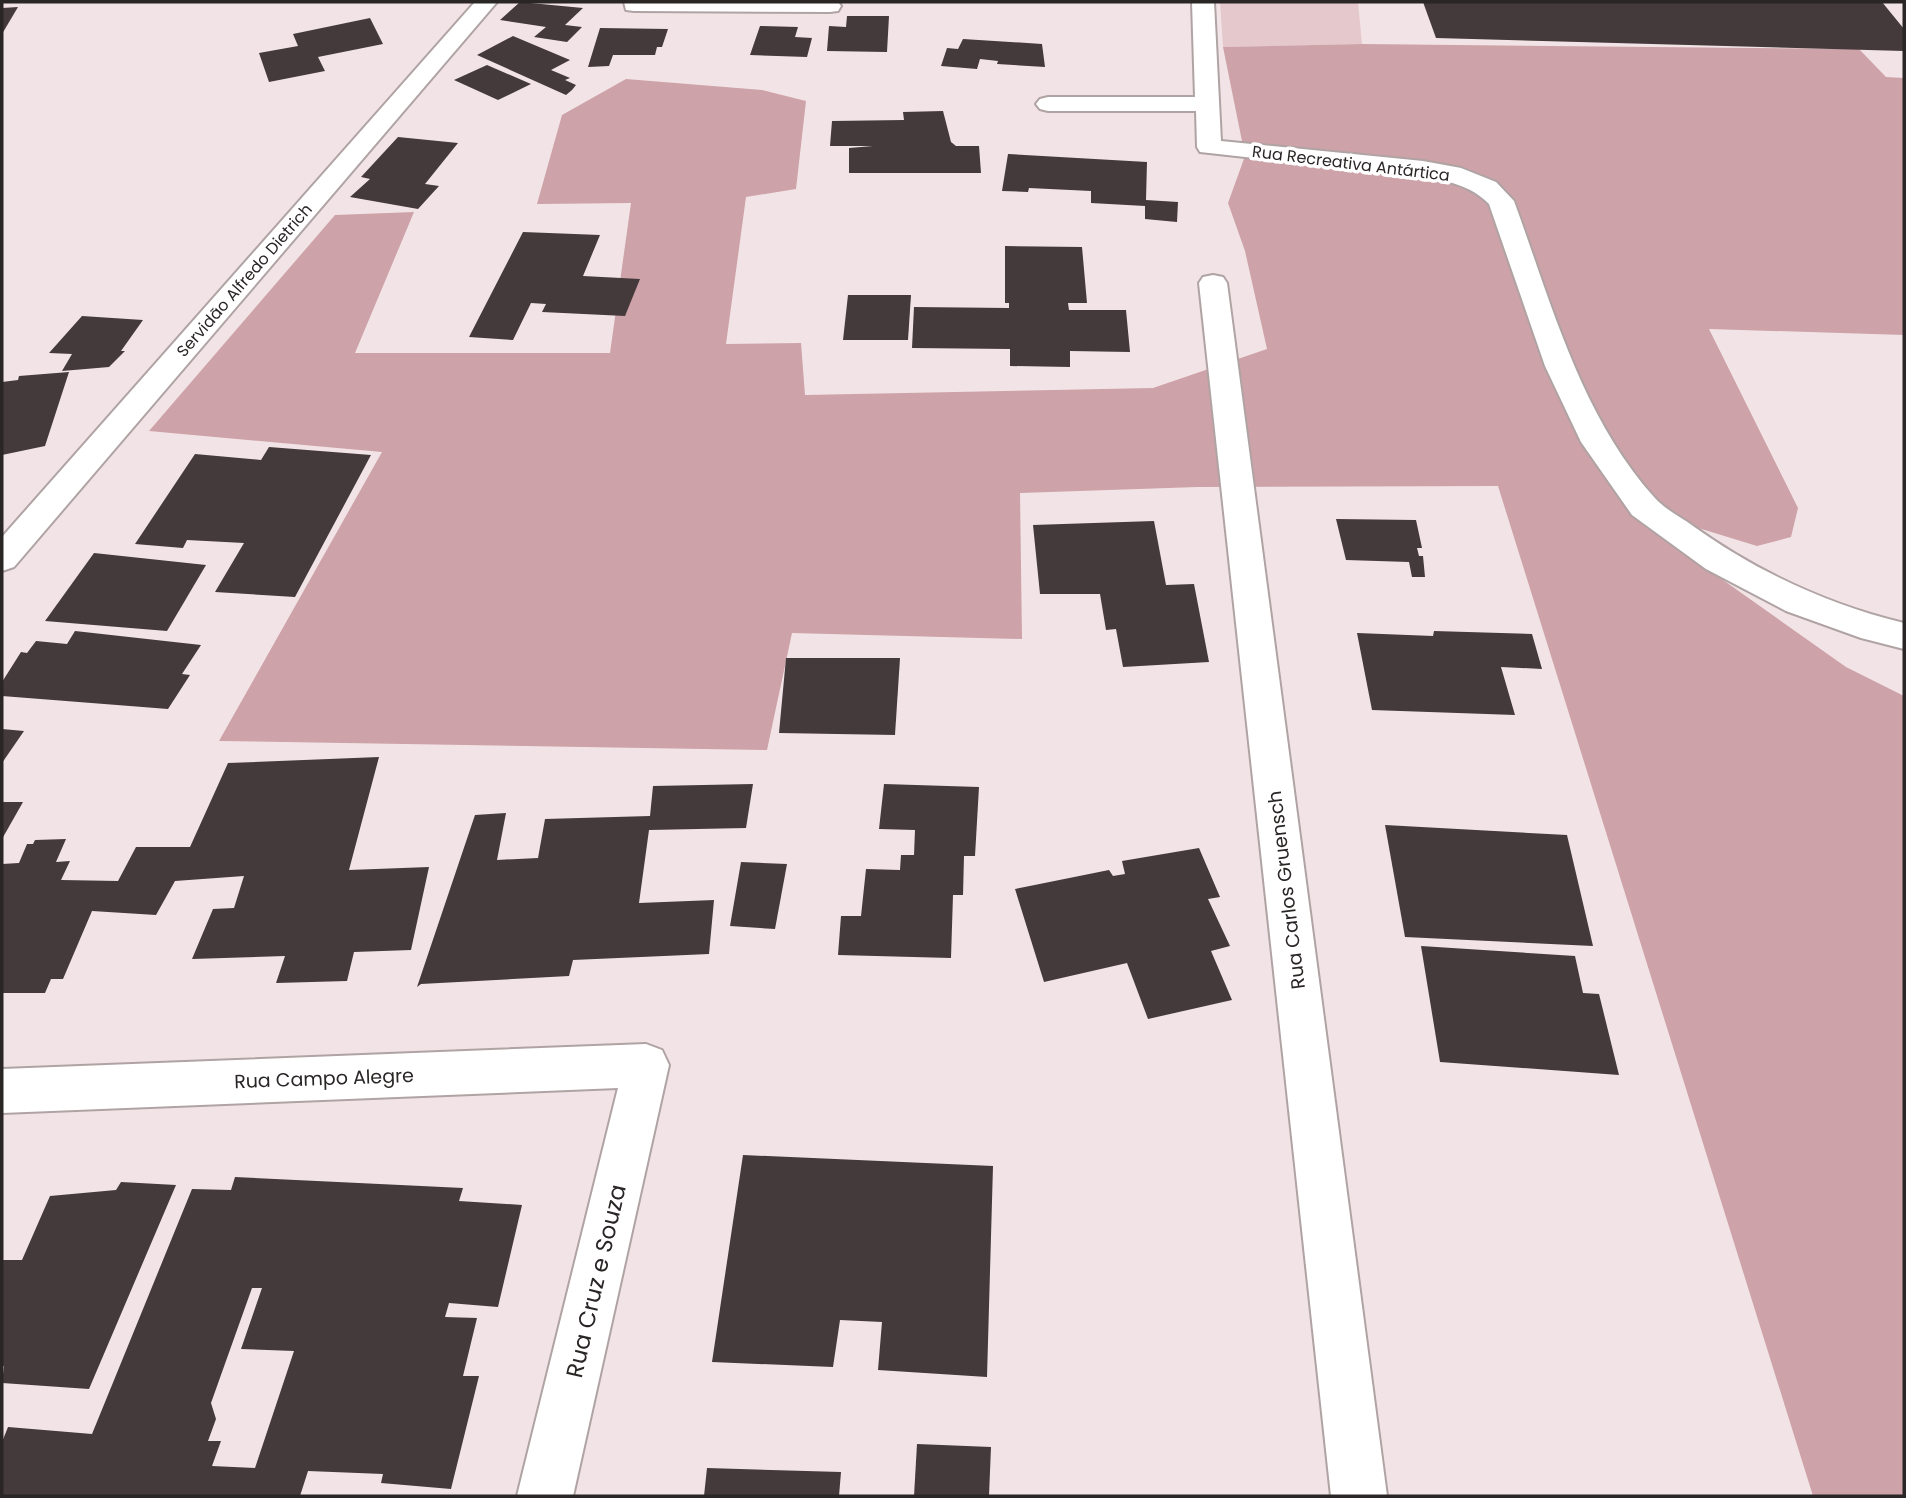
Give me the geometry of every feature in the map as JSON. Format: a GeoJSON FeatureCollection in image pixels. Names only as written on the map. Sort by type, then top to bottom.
{"type":"FeatureCollection","features":[{"type":"Feature","properties":{"kind":"street","name":"Servidão Alfredo Dietrich"},"geometry":{"type":"LineString","coordinates":[[2,559],[486,2]]}},
{"type":"Feature","properties":{"kind":"street"},"geometry":{"type":"LineString","coordinates":[[635,2],[634,5],[830,6]]}},
{"type":"Feature","properties":{"kind":"street","name":"Rua Recreativa Antártica"},"geometry":{"type":"LineString","coordinates":[[1203,2],[1209,147],[1423,169],[1461,176],[1487,187],[1501,201],[1560,366],[1597,442],[1644,507],[1718,561],[1798,602],[1874,629],[1904,636]]}},
{"type":"Feature","properties":{"kind":"street"},"geometry":{"type":"LineString","coordinates":[[1048,104],[1208,104]]}},
{"type":"Feature","properties":{"kind":"street","name":"Rua Carlos Gruensch"},"geometry":{"type":"LineString","coordinates":[[1213,283],[1359,1496]]}},
{"type":"Feature","properties":{"kind":"street","name":"Rua Campo Alegre"},"geometry":{"type":"LineString","coordinates":[[2,1091],[646,1065]]}},
{"type":"Feature","properties":{"kind":"street","name":"Rua Cruz e Souza"},"geometry":{"type":"LineString","coordinates":[[545,1496],[646,1065]]}},
{"type":"Feature","properties":{"kind":"shaded area"},"geometry":{"type":"Polygon","coordinates":[[[1220,2],[1358,2],[1362,44],[1223,47],[1220,2]]]}},
{"type":"Feature","properties":{"kind":"shaded area"},"geometry":{"type":"Polygon","coordinates":[[[1362,44],[1859,49],[1886,77],[1904,78],[1904,335],[1709,329],[1798,508],[1791,537],[1757,546],[1695,527],[1655,532],[1846,667],[1904,696],[1904,1496],[1813,1496],[1498,486],[1198,487],[1020,493],[1022,639],[792,633],[767,750],[219,741],[382,452],[149,431],[335,215],[414,212],[355,353],[610,353],[631,203],[537,204],[562,115],[626,79],[762,90],[806,101],[796,189],[746,197],[726,344],[801,343],[805,395],[1153,388],[1267,349],[1245,251],[1228,203],[1245,156],[1223,47],[1362,44]]]}},
{"type":"Feature","properties":{"kind":"building"},"geometry":{"type":"Polygon","coordinates":[[[520,2],[583,8],[565,25],[582,27],[567,42],[534,37],[546,27],[500,20],[520,2]]]}},
{"type":"Feature","properties":{"kind":"building"},"geometry":{"type":"Polygon","coordinates":[[[1423,2],[1882,2],[1904,29],[1904,51],[1436,38],[1423,2]]]}},
{"type":"Feature","properties":{"kind":"building"},"geometry":{"type":"Polygon","coordinates":[[[18,7],[2,34],[2,8],[18,7]]]}},
{"type":"Feature","properties":{"kind":"building"},"geometry":{"type":"Polygon","coordinates":[[[847,16],[889,16],[887,52],[827,51],[829,26],[846,27],[847,16]]]}},
{"type":"Feature","properties":{"kind":"building"},"geometry":{"type":"Polygon","coordinates":[[[370,18],[383,44],[318,57],[325,71],[269,82],[259,53],[298,46],[293,34],[370,18]]]}},
{"type":"Feature","properties":{"kind":"building"},"geometry":{"type":"Polygon","coordinates":[[[760,26],[798,27],[795,37],[812,38],[807,57],[750,55],[760,26]]]}},
{"type":"Feature","properties":{"kind":"building"},"geometry":{"type":"Polygon","coordinates":[[[600,28],[668,29],[662,47],[657,47],[655,55],[613,55],[609,66],[588,67],[600,28]]]}},
{"type":"Feature","properties":{"kind":"building"},"geometry":{"type":"Polygon","coordinates":[[[513,36],[570,60],[551,70],[570,78],[565,80],[576,85],[572,90],[566,95],[477,55],[513,36]]]}},
{"type":"Feature","properties":{"kind":"building"},"geometry":{"type":"Polygon","coordinates":[[[963,39],[1042,44],[1045,67],[997,64],[998,61],[980,59],[977,69],[941,66],[947,48],[958,49],[963,39]]]}},
{"type":"Feature","properties":{"kind":"building"},"geometry":{"type":"Polygon","coordinates":[[[487,65],[531,84],[498,100],[454,80],[487,65]]]}},
{"type":"Feature","properties":{"kind":"building"},"geometry":{"type":"Polygon","coordinates":[[[943,111],[951,142],[956,146],[979,146],[981,173],[849,173],[849,148],[873,146],[830,146],[832,121],[904,120],[903,112],[943,111]]]}},
{"type":"Feature","properties":{"kind":"building"},"geometry":{"type":"Polygon","coordinates":[[[398,137],[458,143],[425,184],[439,186],[418,209],[350,197],[370,179],[361,177],[398,137]]]}},
{"type":"Feature","properties":{"kind":"building"},"geometry":{"type":"Polygon","coordinates":[[[1008,154],[1147,162],[1146,200],[1178,202],[1177,222],[1145,219],[1145,206],[1091,203],[1091,191],[1029,188],[1028,192],[1002,191],[1008,154]]]}},
{"type":"Feature","properties":{"kind":"building"},"geometry":{"type":"Polygon","coordinates":[[[523,232],[600,235],[583,276],[640,279],[625,316],[542,312],[546,304],[531,303],[513,340],[469,337],[523,232]]]}},
{"type":"Feature","properties":{"kind":"building"},"geometry":{"type":"Polygon","coordinates":[[[1005,246],[1082,247],[1087,303],[1068,303],[1069,310],[1126,310],[1130,352],[1070,351],[1070,367],[1010,366],[1010,349],[912,348],[914,307],[1009,308],[1009,303],[1005,303],[1005,246]]]}},
{"type":"Feature","properties":{"kind":"building"},"geometry":{"type":"Polygon","coordinates":[[[848,295],[911,295],[908,340],[843,340],[848,295]]]}},
{"type":"Feature","properties":{"kind":"building"},"geometry":{"type":"Polygon","coordinates":[[[82,316],[143,320],[121,351],[125,351],[109,367],[62,371],[72,354],[49,353],[82,316]]]}},
{"type":"Feature","properties":{"kind":"building"},"geometry":{"type":"Polygon","coordinates":[[[69,372],[45,446],[2,455],[2,382],[18,380],[19,376],[69,372]]]}},
{"type":"Feature","properties":{"kind":"building"},"geometry":{"type":"Polygon","coordinates":[[[269,447],[371,455],[295,597],[215,592],[244,543],[187,540],[183,548],[135,544],[195,454],[261,460],[269,447]]]}},
{"type":"Feature","properties":{"kind":"building"},"geometry":{"type":"Polygon","coordinates":[[[1336,519],[1416,520],[1422,548],[1417,548],[1419,556],[1423,556],[1425,577],[1412,577],[1409,562],[1346,560],[1336,519]]]}},
{"type":"Feature","properties":{"kind":"building"},"geometry":{"type":"Polygon","coordinates":[[[1154,521],[1166,585],[1194,584],[1209,662],[1123,667],[1116,629],[1106,630],[1100,594],[1040,594],[1033,525],[1154,521]]]}},
{"type":"Feature","properties":{"kind":"building"},"geometry":{"type":"Polygon","coordinates":[[[94,553],[206,565],[167,631],[45,621],[94,553]]]}},
{"type":"Feature","properties":{"kind":"building"},"geometry":{"type":"Polygon","coordinates":[[[75,631],[201,645],[182,674],[190,675],[168,709],[2,696],[2,682],[21,652],[27,653],[36,641],[67,644],[75,631]]]}},
{"type":"Feature","properties":{"kind":"building"},"geometry":{"type":"Polygon","coordinates":[[[1434,631],[1532,634],[1542,669],[1501,667],[1515,715],[1372,710],[1357,633],[1433,636],[1434,631]]]}},
{"type":"Feature","properties":{"kind":"building"},"geometry":{"type":"Polygon","coordinates":[[[786,658],[900,658],[895,735],[779,733],[786,658]]]}},
{"type":"Feature","properties":{"kind":"building"},"geometry":{"type":"Polygon","coordinates":[[[2,729],[24,731],[2,763],[2,729]]]}},
{"type":"Feature","properties":{"kind":"building"},"geometry":{"type":"Polygon","coordinates":[[[379,757],[349,870],[429,867],[411,950],[354,952],[347,981],[276,983],[285,956],[192,959],[213,909],[234,908],[244,876],[175,881],[156,915],[92,911],[63,979],[51,979],[45,993],[2,993],[2,864],[19,863],[27,844],[33,844],[35,840],[66,839],[56,862],[70,861],[61,880],[118,881],[136,847],[190,847],[228,763],[379,757]]]}},
{"type":"Feature","properties":{"kind":"building"},"geometry":{"type":"Polygon","coordinates":[[[753,784],[746,828],[649,830],[639,903],[714,900],[709,954],[573,960],[569,976],[421,984],[417,987],[475,815],[506,813],[497,860],[538,858],[545,819],[650,816],[653,786],[753,784]]]}},
{"type":"Feature","properties":{"kind":"building"},"geometry":{"type":"Polygon","coordinates":[[[884,784],[979,787],[975,856],[964,856],[963,895],[953,895],[951,958],[838,955],[841,916],[861,916],[866,869],[900,870],[901,855],[914,855],[915,830],[879,829],[884,784]]]}},
{"type":"Feature","properties":{"kind":"building"},"geometry":{"type":"Polygon","coordinates":[[[2,802],[23,802],[2,839],[2,802]]]}},
{"type":"Feature","properties":{"kind":"building"},"geometry":{"type":"Polygon","coordinates":[[[1385,825],[1567,835],[1593,946],[1405,937],[1385,825]]]}},
{"type":"Feature","properties":{"kind":"building"},"geometry":{"type":"Polygon","coordinates":[[[1199,848],[1220,897],[1208,899],[1230,946],[1211,951],[1232,1000],[1148,1019],[1127,963],[1044,982],[1015,889],[1109,870],[1113,876],[1125,874],[1122,861],[1199,848]]]}},
{"type":"Feature","properties":{"kind":"building"},"geometry":{"type":"Polygon","coordinates":[[[741,862],[787,864],[775,929],[730,926],[741,862]]]}},
{"type":"Feature","properties":{"kind":"building"},"geometry":{"type":"Polygon","coordinates":[[[1421,946],[1575,956],[1583,993],[1599,994],[1619,1075],[1440,1062],[1421,946]]]}},
{"type":"Feature","properties":{"kind":"building"},"geometry":{"type":"Polygon","coordinates":[[[743,1155],[993,1166],[987,1377],[878,1370],[882,1322],[840,1320],[833,1367],[712,1362],[743,1155]]]}},
{"type":"Feature","properties":{"kind":"building"},"geometry":{"type":"Polygon","coordinates":[[[235,1177],[463,1188],[459,1201],[522,1205],[498,1307],[449,1303],[445,1317],[477,1318],[463,1376],[479,1376],[451,1489],[381,1483],[383,1474],[308,1471],[300,1496],[2,1496],[2,1442],[8,1427],[92,1434],[192,1189],[231,1190],[235,1177]],[[252,1288],[211,1403],[216,1419],[208,1441],[221,1441],[212,1466],[255,1468],[294,1351],[241,1349],[262,1288],[252,1288]]]}},
{"type":"Feature","properties":{"kind":"building"},"geometry":{"type":"Polygon","coordinates":[[[121,1182],[176,1185],[89,1389],[2,1383],[2,1260],[22,1260],[50,1196],[116,1190],[121,1182]]]}},
{"type":"Feature","properties":{"kind":"building"},"geometry":{"type":"Polygon","coordinates":[[[917,1444],[991,1447],[989,1496],[914,1496],[917,1444]]]}},
{"type":"Feature","properties":{"kind":"building"},"geometry":{"type":"Polygon","coordinates":[[[707,1468],[841,1472],[839,1496],[704,1496],[707,1468]]]}}]}
